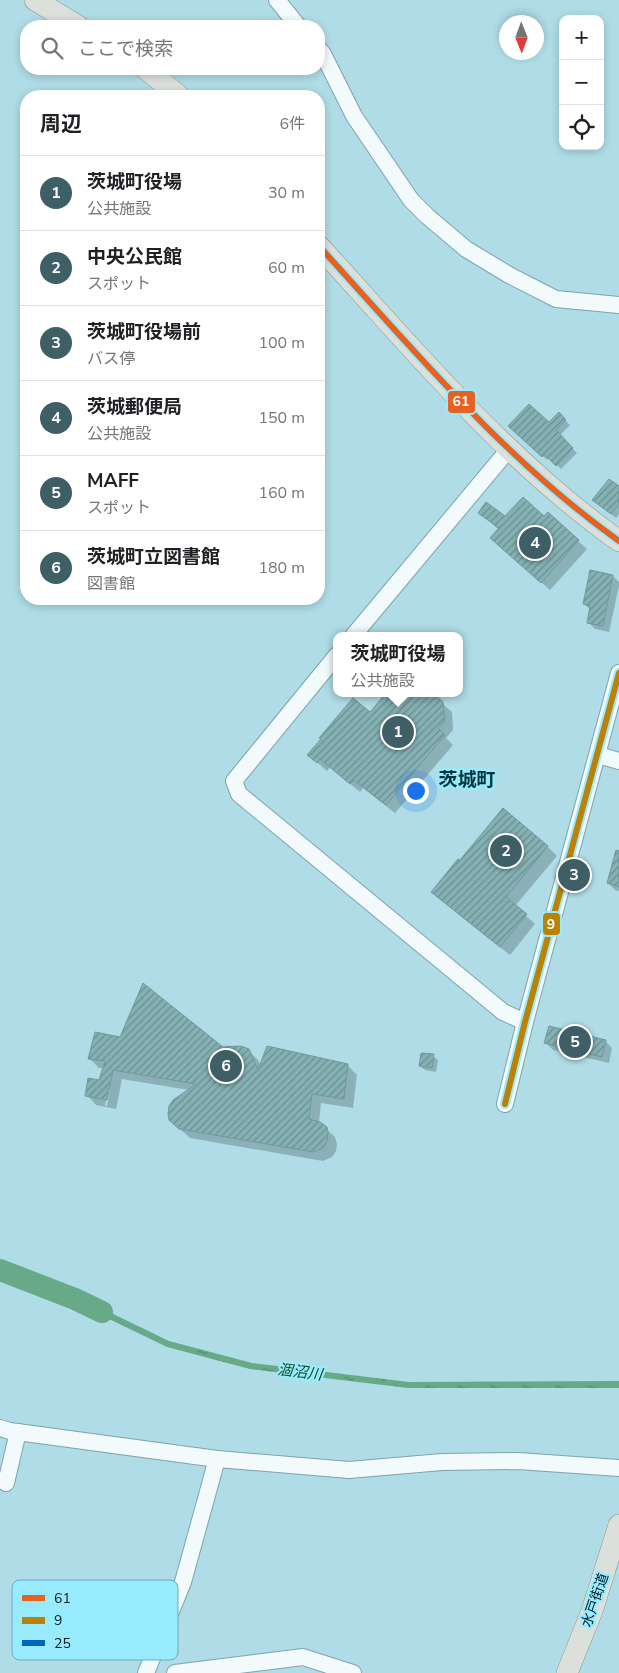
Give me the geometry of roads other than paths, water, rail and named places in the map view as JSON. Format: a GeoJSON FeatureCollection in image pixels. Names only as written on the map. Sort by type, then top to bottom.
{"type":"FeatureCollection","features":[{"type":"Feature","properties":{"kind":"main road"},"geometry":{"type":"LineString","coordinates":[[35,0],[68,20]]}},
{"type":"Feature","properties":{"kind":"main road"},"geometry":{"type":"LineString","coordinates":[[153,75],[172,90]]}},
{"type":"Feature","properties":{"kind":"main road"},"geometry":{"type":"LineString","coordinates":[[325,253],[466,406],[510,449],[549,485],[616,533]]}},
{"type":"Feature","properties":{"kind":"main road","name":"水戸街道"},"geometry":{"type":"LineString","coordinates":[[567,1673],[592,1611],[619,1526]]}},
{"type":"Feature","properties":{"kind":"street"},"geometry":{"type":"LineString","coordinates":[[277,0],[293,20]]}},
{"type":"Feature","properties":{"kind":"street"},"geometry":{"type":"LineString","coordinates":[[325,58],[354,116],[411,200],[466,249],[556,299],[619,305]]}},
{"type":"Feature","properties":{"kind":"street"},"geometry":{"type":"LineString","coordinates":[[356,632],[510,449]]}},
{"type":"Feature","properties":{"kind":"street"},"geometry":{"type":"LineString","coordinates":[[333,661],[234,781],[239,794],[503,1012],[525,1022]]}},
{"type":"Feature","properties":{"kind":"street"},"geometry":{"type":"LineString","coordinates":[[505,1104],[525,1022],[619,674]]}},
{"type":"Feature","properties":{"kind":"street"},"geometry":{"type":"LineString","coordinates":[[598,755],[619,761]]}},
{"type":"Feature","properties":{"kind":"street"},"geometry":{"type":"LineString","coordinates":[[0,1428],[217,1459],[349,1470],[442,1462],[518,1461],[619,1468]]}},
{"type":"Feature","properties":{"kind":"street"},"geometry":{"type":"LineString","coordinates":[[6,1483],[18,1432]]}},
{"type":"Feature","properties":{"kind":"street"},"geometry":{"type":"LineString","coordinates":[[178,1592],[217,1459]]}},
{"type":"Feature","properties":{"kind":"street"},"geometry":{"type":"LineString","coordinates":[[175,1673],[250,1668],[303,1658],[353,1673]]}},
{"type":"Feature","properties":{"kind":"street"},"geometry":{"type":"LineString","coordinates":[[146,1673],[151,1660]]}},
{"type":"Feature","properties":{"kind":"water"},"geometry":{"type":"Polygon","coordinates":[[[76,1296],[169,1341],[252,1363],[409,1382],[619,1381],[619,1388],[408,1388],[250,1369],[167,1347],[74,1302],[76,1296]]]}},
{"type":"Feature","properties":{"kind":"waterway","name":"涸沼川"},"geometry":{"type":"LineString","coordinates":[[0,1270],[75,1299],[102,1312]]}},
{"type":"Feature","properties":{"kind":"place","name":"茨城郵便局"},"geometry":{"type":"Point","coordinates":[535,543]}},
{"type":"Feature","properties":{"kind":"place","name":"茨城町役場"},"geometry":{"type":"Point","coordinates":[398,732]}},
{"type":"Feature","properties":{"kind":"place","name":"中央公民館"},"geometry":{"type":"Point","coordinates":[506,851]}},
{"type":"Feature","properties":{"kind":"place","name":"茨城町役場前"},"geometry":{"type":"Point","coordinates":[574,875]}},
{"type":"Feature","properties":{"kind":"place","name":"MAFF"},"geometry":{"type":"Point","coordinates":[575,1042]}},
{"type":"Feature","properties":{"kind":"place","name":"茨城町立図書館"},"geometry":{"type":"Point","coordinates":[226,1066]}},
{"type":"Feature","properties":{"kind":"district","name":"茨城町"},"geometry":{"type":"Point","coordinates":[467,780]}}]}
